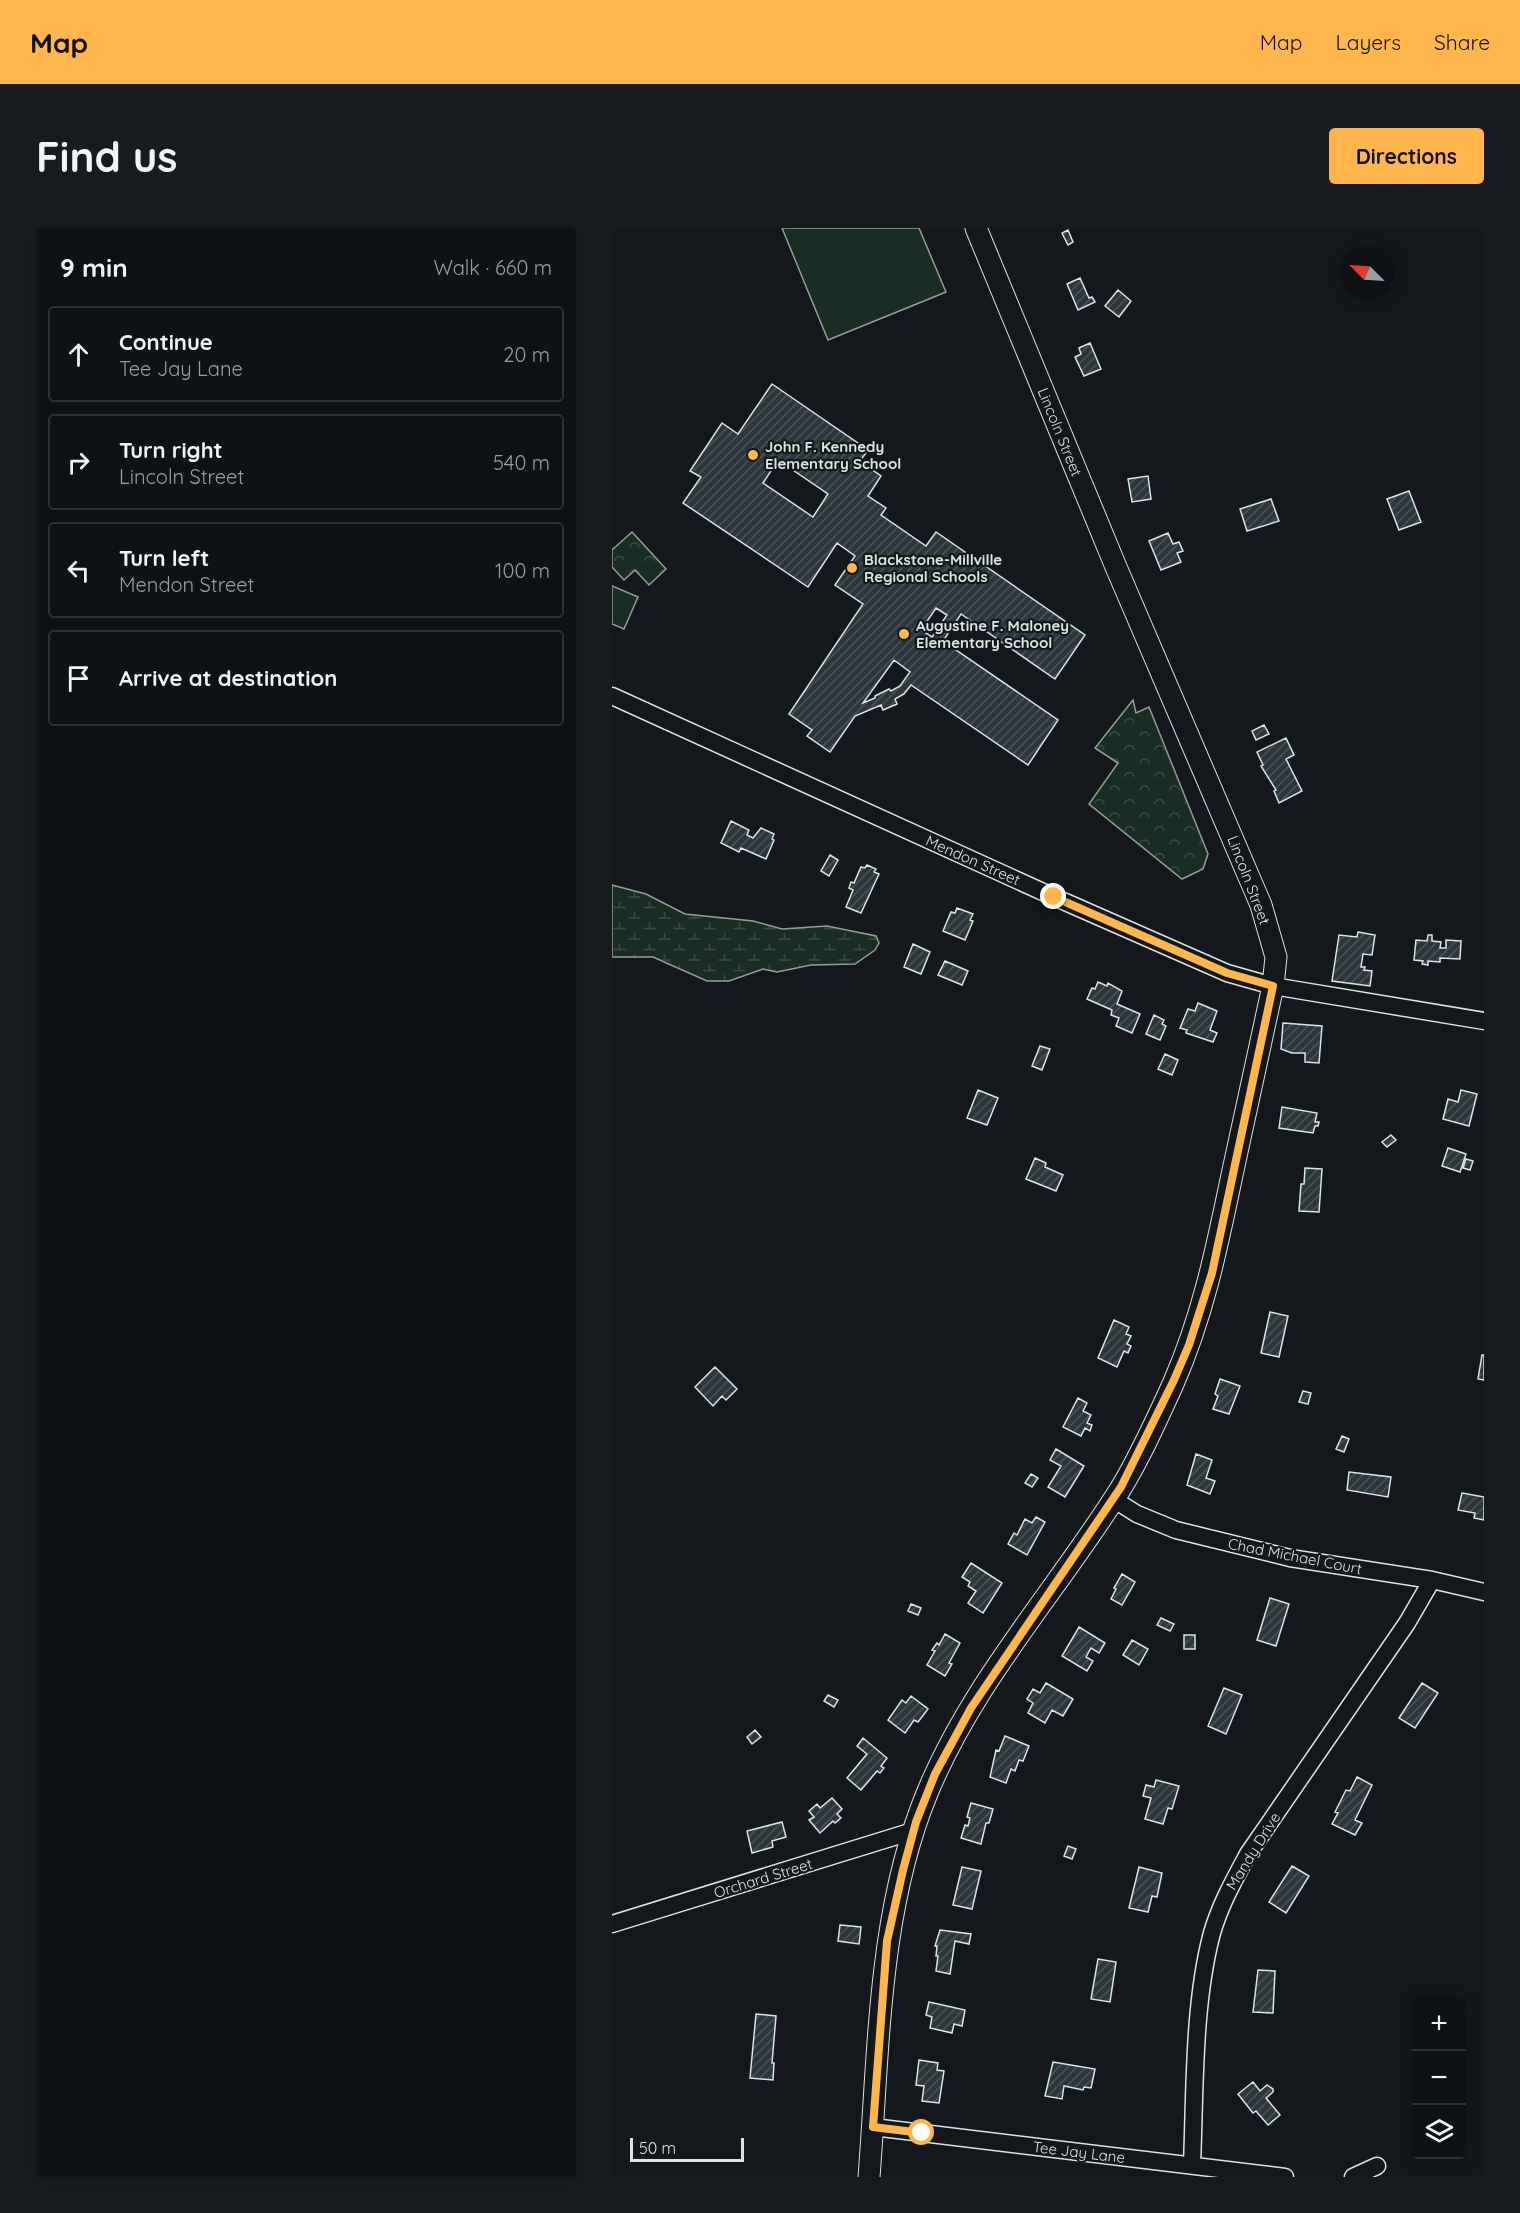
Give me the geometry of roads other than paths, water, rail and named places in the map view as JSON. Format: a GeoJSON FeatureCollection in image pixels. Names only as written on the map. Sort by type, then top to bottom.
{"type":"FeatureCollection","features":[{"type":"Feature","properties":{"kind":"main road","name":"Lincoln Street"},"geometry":{"type":"LineString","coordinates":[[870,2177],[887,1941],[913,1831],[935,1774],[971,1708],[1129,1473],[1167,1397],[1189,1345],[1207,1289],[1273,986],[1276,957],[1261,905],[1116,567],[976,228]]}},
{"type":"Feature","properties":{"kind":"street","name":"Mendon Street"},"geometry":{"type":"LineString","coordinates":[[612,696],[1227,973],[1273,986],[1484,1021]]}},
{"type":"Feature","properties":{"kind":"street","name":"Chad Michael Court"},"geometry":{"type":"LineString","coordinates":[[1113,1499],[1137,1514],[1176,1530],[1290,1558],[1432,1580],[1484,1592]]}},
{"type":"Feature","properties":{"kind":"street","name":"Mandy Drive"},"geometry":{"type":"LineString","coordinates":[[1192,2165],[1203,1978],[1212,1933],[1227,1893],[1248,1854],[1407,1623],[1432,1580]]}},
{"type":"Feature","properties":{"kind":"street","name":"Orchard Street"},"geometry":{"type":"LineString","coordinates":[[612,1924],[913,1831]]}},
{"type":"Feature","properties":{"kind":"street","name":"Tee Jay Lane"},"geometry":{"type":"LineString","coordinates":[[873,2127],[1285,2177]]}},
{"type":"Feature","properties":{"kind":"street"},"geometry":{"type":"LineString","coordinates":[[1353,2177],[1377,2166]]}},
{"type":"Feature","properties":{"kind":"place","name":"John F. Kennedy Elementary School"},"geometry":{"type":"Point","coordinates":[753,455]}},
{"type":"Feature","properties":{"kind":"place","name":"Blackstone-Millville Regional Schools"},"geometry":{"type":"Point","coordinates":[852,568]}},
{"type":"Feature","properties":{"kind":"place","name":"Augustine F. Maloney Elementary School"},"geometry":{"type":"Point","coordinates":[904,634]}}]}
